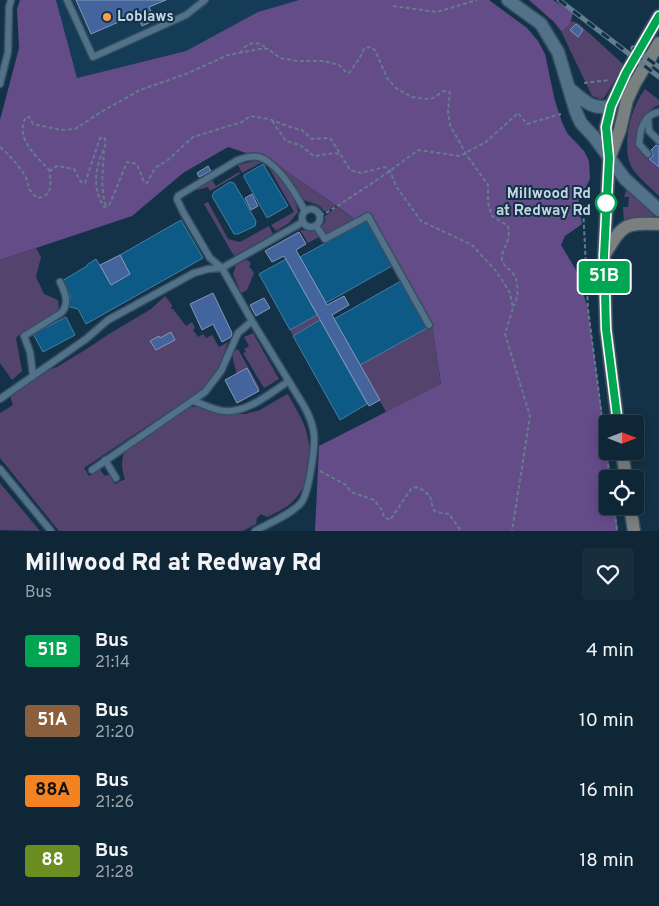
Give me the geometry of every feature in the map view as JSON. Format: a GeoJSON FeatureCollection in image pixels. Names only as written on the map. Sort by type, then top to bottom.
{"type":"FeatureCollection","features":[{"type":"Feature","properties":{"kind":"main road"},"geometry":{"type":"LineString","coordinates":[[617,415],[606,329],[604,256],[609,158],[606,127],[611,106],[626,73],[659,16]]}},
{"type":"Feature","properties":{"kind":"main road"},"geometry":{"type":"LineString","coordinates":[[609,158],[620,130],[627,100],[659,43]]}},
{"type":"Feature","properties":{"kind":"main road"},"geometry":{"type":"LineString","coordinates":[[604,256],[616,236],[626,226],[635,223],[659,224]]}},
{"type":"Feature","properties":{"kind":"main road"},"geometry":{"type":"LineString","coordinates":[[631,515],[634,531]]}},
{"type":"Feature","properties":{"kind":"street"},"geometry":{"type":"LineString","coordinates":[[508,0],[540,24],[558,52],[576,112],[581,122],[625,179],[659,210]]}},
{"type":"Feature","properties":{"kind":"street"},"geometry":{"type":"LineString","coordinates":[[570,89],[594,107],[611,106]]}},
{"type":"Feature","properties":{"kind":"lane"},"geometry":{"type":"LineString","coordinates":[[0,84],[8,52],[9,8],[11,0]]}},
{"type":"Feature","properties":{"kind":"lane"},"geometry":{"type":"LineString","coordinates":[[67,0],[93,57],[186,16],[205,0]]}},
{"type":"Feature","properties":{"kind":"lane"},"geometry":{"type":"LineString","coordinates":[[648,154],[639,144],[642,126],[648,117],[659,112]]}},
{"type":"Feature","properties":{"kind":"lane"},"geometry":{"type":"LineString","coordinates":[[648,117],[649,131],[659,141]]}},
{"type":"Feature","properties":{"kind":"lane"},"geometry":{"type":"LineString","coordinates":[[255,531],[287,513],[301,502],[307,490],[311,467],[314,443],[311,423],[304,406],[222,268],[210,258],[178,202],[178,196],[243,158],[259,157],[276,168],[283,176],[305,211]]}},
{"type":"Feature","properties":{"kind":"lane"},"geometry":{"type":"LineString","coordinates":[[302,222],[302,216],[305,211],[313,209],[320,215],[320,221],[316,226]]}},
{"type":"Feature","properties":{"kind":"lane"},"geometry":{"type":"LineString","coordinates":[[316,226],[325,239],[368,216],[429,325]]}},
{"type":"Feature","properties":{"kind":"lane"},"geometry":{"type":"LineString","coordinates":[[302,222],[307,226],[316,226]]}},
{"type":"Feature","properties":{"kind":"lane"},"geometry":{"type":"LineString","coordinates":[[0,398],[116,316],[194,273],[222,268],[302,222]]}},
{"type":"Feature","properties":{"kind":"lane"},"geometry":{"type":"LineString","coordinates":[[33,375],[30,352],[24,336],[65,310],[66,294],[60,282]]}},
{"type":"Feature","properties":{"kind":"lane"},"geometry":{"type":"LineString","coordinates":[[92,470],[205,392],[224,367],[237,334],[252,321]]}},
{"type":"Feature","properties":{"kind":"lane"},"geometry":{"type":"LineString","coordinates":[[194,401],[217,410],[235,410],[255,402],[289,381]]}},
{"type":"Feature","properties":{"kind":"lane"},"geometry":{"type":"LineString","coordinates":[[106,460],[116,478]]}},
{"type":"Feature","properties":{"kind":"lane"},"geometry":{"type":"LineString","coordinates":[[0,469],[51,531]]}},
{"type":"Feature","properties":{"kind":"path"},"geometry":{"type":"LineString","coordinates":[[393,6],[438,12],[477,0]]}},
{"type":"Feature","properties":{"kind":"path"},"geometry":{"type":"LineString","coordinates":[[240,53],[251,43],[260,43],[280,58],[324,61],[339,65],[347,73],[361,59],[364,48],[370,47],[375,50],[387,78],[397,90],[426,99],[433,98],[444,92],[450,92],[448,112],[450,126],[466,154],[488,185],[488,202],[492,216],[508,226],[509,241],[503,251],[502,259],[515,277],[518,292],[505,334],[530,418],[512,531]]}},
{"type":"Feature","properties":{"kind":"path"},"geometry":{"type":"LineString","coordinates":[[0,147],[12,158],[25,176],[27,186],[32,193],[38,198],[44,197],[51,188],[50,170],[25,143],[22,127],[26,117],[29,117],[33,124],[44,127],[61,130],[75,129],[140,90],[186,74],[228,55],[255,49],[268,49]]}},
{"type":"Feature","properties":{"kind":"path"},"geometry":{"type":"LineString","coordinates":[[584,83],[614,80]]}},
{"type":"Feature","properties":{"kind":"path"},"geometry":{"type":"LineString","coordinates":[[320,215],[328,212],[390,171],[418,150],[456,156],[466,154],[486,142],[518,113],[527,124],[561,114]]}},
{"type":"Feature","properties":{"kind":"path"},"geometry":{"type":"LineString","coordinates":[[106,206],[111,201],[126,162],[137,164],[146,183],[155,168],[168,160],[197,135],[242,122],[250,116],[272,120],[302,130],[312,140],[330,139],[350,170],[360,173],[385,167],[390,171],[396,186],[422,221],[472,245],[496,271],[510,293],[513,308]]}},
{"type":"Feature","properties":{"kind":"path"},"geometry":{"type":"LineString","coordinates":[[272,120],[286,141],[300,145],[314,156],[341,154]]}},
{"type":"Feature","properties":{"kind":"path"},"geometry":{"type":"LineString","coordinates":[[50,170],[57,166],[74,169],[81,182],[85,183],[100,138],[102,137],[106,142],[98,159],[96,190],[98,198],[104,207],[106,206]]}},
{"type":"Feature","properties":{"kind":"path"},"geometry":{"type":"LineString","coordinates":[[104,148],[102,184],[106,206]]}},
{"type":"Feature","properties":{"kind":"path"},"geometry":{"type":"LineString","coordinates":[[590,206],[583,206],[588,309],[609,470]]}},
{"type":"Feature","properties":{"kind":"path"},"geometry":{"type":"LineString","coordinates":[[311,467],[346,485],[351,492],[374,500],[382,510],[384,517],[390,520],[411,489],[416,487],[430,496],[433,509],[436,512],[449,514],[461,531]]}},
{"type":"Feature","properties":{"kind":"path"},"geometry":{"type":"LineString","coordinates":[[615,515],[617,531]]}},
{"type":"Feature","properties":{"kind":"shaded area"},"geometry":{"type":"Polygon","coordinates":[[[20,0],[56,0],[77,78],[186,51],[258,12],[299,0],[489,0],[527,28],[538,41],[545,54],[555,101],[567,133],[584,151],[589,161],[590,179],[578,202],[582,224],[565,236],[561,245],[576,270],[588,309],[602,415],[599,415],[599,460],[608,460],[610,470],[599,470],[599,515],[616,515],[618,531],[315,531],[319,446],[441,384],[432,325],[369,212],[355,219],[274,162],[228,147],[183,173],[132,216],[0,260],[0,120],[19,48],[17,9],[20,0]]]}},
{"type":"Feature","properties":{"kind":"shaded area"},"geometry":{"type":"Polygon","coordinates":[[[56,0],[299,0],[258,12],[186,51],[77,78],[56,0]]]}},
{"type":"Feature","properties":{"kind":"shaded area"},"geometry":{"type":"Polygon","coordinates":[[[529,0],[553,0],[573,13],[569,24],[561,31],[554,22],[529,0]]]}},
{"type":"Feature","properties":{"kind":"shaded area"},"geometry":{"type":"Polygon","coordinates":[[[571,21],[578,23],[624,65],[604,98],[600,99],[592,96],[561,31],[571,21]]]}},
{"type":"Feature","properties":{"kind":"shaded area"},"geometry":{"type":"Polygon","coordinates":[[[645,89],[659,100],[659,105],[654,107],[644,117],[636,136],[636,143],[642,154],[659,167],[659,196],[634,171],[627,152],[631,117],[645,89]]]}},
{"type":"Feature","properties":{"kind":"shaded area"},"geometry":{"type":"Polygon","coordinates":[[[254,161],[262,162],[242,173],[238,165],[254,161]]]}},
{"type":"Feature","properties":{"kind":"shaded area"},"geometry":{"type":"Polygon","coordinates":[[[275,162],[336,206],[324,211],[318,205],[304,200],[275,162]]]}},
{"type":"Feature","properties":{"kind":"shaded area"},"geometry":{"type":"Polygon","coordinates":[[[263,164],[288,206],[267,218],[244,177],[244,175],[263,164]]]}},
{"type":"Feature","properties":{"kind":"shaded area"},"geometry":{"type":"Polygon","coordinates":[[[268,166],[287,187],[294,199],[298,212],[289,223],[276,231],[271,225],[294,212],[268,166]]]}},
{"type":"Feature","properties":{"kind":"shaded area"},"geometry":{"type":"Polygon","coordinates":[[[239,172],[240,174],[210,191],[208,187],[196,189],[212,180],[216,186],[239,172]]]}},
{"type":"Feature","properties":{"kind":"shaded area"},"geometry":{"type":"Polygon","coordinates":[[[230,182],[234,183],[256,221],[255,226],[238,234],[234,234],[212,196],[214,192],[230,182]]]}},
{"type":"Feature","properties":{"kind":"shaded area"},"geometry":{"type":"Polygon","coordinates":[[[627,188],[656,218],[624,223],[623,207],[628,207],[629,197],[624,197],[627,188]]]}},
{"type":"Feature","properties":{"kind":"shaded area"},"geometry":{"type":"Polygon","coordinates":[[[208,202],[228,239],[240,242],[269,226],[273,234],[234,256],[204,204],[208,202]]]}},
{"type":"Feature","properties":{"kind":"shaded area"},"geometry":{"type":"Polygon","coordinates":[[[337,207],[355,219],[326,235],[321,227],[325,222],[325,216],[337,207]]]}},
{"type":"Feature","properties":{"kind":"shaded area"},"geometry":{"type":"Polygon","coordinates":[[[181,220],[203,258],[86,324],[78,309],[70,307],[67,303],[70,300],[70,295],[62,281],[96,259],[111,285],[130,274],[120,255],[181,220]]]}},
{"type":"Feature","properties":{"kind":"shaded area"},"geometry":{"type":"Polygon","coordinates":[[[367,220],[392,266],[326,303],[300,257],[367,220]]]}},
{"type":"Feature","properties":{"kind":"shaded area"},"geometry":{"type":"Polygon","coordinates":[[[300,230],[315,231],[319,237],[308,243],[300,230]]]}},
{"type":"Feature","properties":{"kind":"shaded area"},"geometry":{"type":"Polygon","coordinates":[[[36,248],[41,257],[36,277],[44,294],[58,300],[59,311],[21,333],[16,338],[22,371],[12,380],[0,363],[0,260],[36,248]]]}},
{"type":"Feature","properties":{"kind":"shaded area"},"geometry":{"type":"Polygon","coordinates":[[[286,259],[317,315],[290,330],[259,274],[286,259]]]}},
{"type":"Feature","properties":{"kind":"shaded area"},"geometry":{"type":"Polygon","coordinates":[[[246,260],[251,264],[249,266],[254,273],[247,290],[241,293],[233,274],[236,265],[246,260]]]}},
{"type":"Feature","properties":{"kind":"shaded area"},"geometry":{"type":"Polygon","coordinates":[[[401,281],[427,328],[360,365],[334,319],[401,281]]]}},
{"type":"Feature","properties":{"kind":"shaded area"},"geometry":{"type":"Polygon","coordinates":[[[165,296],[172,305],[171,309],[186,326],[192,322],[195,328],[193,330],[198,337],[203,334],[206,338],[212,335],[219,347],[228,342],[218,371],[206,387],[84,468],[89,476],[100,470],[105,476],[111,474],[115,484],[125,479],[122,464],[125,449],[188,407],[202,407],[232,414],[245,414],[260,410],[287,394],[302,419],[308,436],[310,457],[307,477],[303,487],[298,496],[289,505],[267,517],[261,514],[257,518],[256,524],[243,531],[59,531],[0,458],[0,413],[13,405],[10,396],[48,370],[57,367],[151,309],[165,296]]]}},
{"type":"Feature","properties":{"kind":"shaded area"},"geometry":{"type":"Polygon","coordinates":[[[317,315],[320,320],[293,336],[290,330],[317,315]]]}},
{"type":"Feature","properties":{"kind":"shaded area"},"geometry":{"type":"Polygon","coordinates":[[[66,317],[75,335],[43,352],[33,334],[66,317]]]}},
{"type":"Feature","properties":{"kind":"shaded area"},"geometry":{"type":"Polygon","coordinates":[[[320,320],[367,404],[340,420],[293,336],[320,320]]]}},
{"type":"Feature","properties":{"kind":"shaded area"},"geometry":{"type":"Polygon","coordinates":[[[432,325],[441,385],[386,412],[360,365],[432,325]]]}},
{"type":"Feature","properties":{"kind":"shaded area"},"geometry":{"type":"Polygon","coordinates":[[[253,333],[279,379],[264,388],[243,353],[246,352],[244,349],[249,346],[244,337],[253,333]]]}},
{"type":"Feature","properties":{"kind":"shaded area"},"geometry":{"type":"Polygon","coordinates":[[[238,349],[259,387],[259,391],[247,369],[237,374],[233,352],[238,349]]]}},
{"type":"Feature","properties":{"kind":"shaded area"},"geometry":{"type":"Polygon","coordinates":[[[0,483],[40,531],[0,530],[0,483]]]}},
{"type":"Feature","properties":{"kind":"building","name":"Loblaws"},"geometry":{"type":"Polygon","coordinates":[[[76,0],[166,0],[149,7],[155,20],[142,26],[137,14],[91,34],[76,0]]]}},
{"type":"Feature","properties":{"kind":"building"},"geometry":{"type":"Polygon","coordinates":[[[576,24],[583,30],[578,37],[570,30],[576,24]]]}},
{"type":"Feature","properties":{"kind":"building"},"geometry":{"type":"Polygon","coordinates":[[[656,145],[659,146],[659,167],[649,159],[653,156],[651,150],[656,145]]]}},
{"type":"Feature","properties":{"kind":"building"},"geometry":{"type":"Polygon","coordinates":[[[208,166],[211,171],[199,177],[197,173],[208,166]]]}},
{"type":"Feature","properties":{"kind":"building"},"geometry":{"type":"Polygon","coordinates":[[[252,194],[258,206],[251,210],[245,198],[252,194]]]}},
{"type":"Feature","properties":{"kind":"building"},"geometry":{"type":"Polygon","coordinates":[[[299,232],[306,244],[296,250],[327,305],[344,296],[349,305],[332,315],[380,400],[369,406],[284,256],[272,262],[265,251],[299,232]]]}},
{"type":"Feature","properties":{"kind":"building"},"geometry":{"type":"Polygon","coordinates":[[[120,255],[130,274],[111,285],[100,265],[120,255]]]}},
{"type":"Feature","properties":{"kind":"building"},"geometry":{"type":"Polygon","coordinates":[[[213,293],[232,333],[231,337],[222,342],[213,324],[202,330],[190,304],[213,293]]]}},
{"type":"Feature","properties":{"kind":"building"},"geometry":{"type":"Polygon","coordinates":[[[264,298],[270,308],[256,316],[250,305],[264,298]]]}},
{"type":"Feature","properties":{"kind":"building"},"geometry":{"type":"Polygon","coordinates":[[[171,332],[175,340],[156,350],[150,341],[171,332]]]}},
{"type":"Feature","properties":{"kind":"building"},"geometry":{"type":"Polygon","coordinates":[[[247,368],[259,391],[237,403],[225,380],[247,368]]]}},
{"type":"Feature","properties":{"kind":"railway"},"geometry":{"type":"LineString","coordinates":[[559,0],[659,77]]}},
{"type":"Feature","properties":{"kind":"railway"},"geometry":{"type":"LineString","coordinates":[[633,48],[659,67]]}},
{"type":"Feature","properties":{"kind":"bus line","name":"51B"},"geometry":{"type":"LineString","coordinates":[[617,415],[606,329],[604,256],[609,158],[606,127],[611,106],[626,73],[659,16]]}},
{"type":"Feature","properties":{"kind":"place","name":"Loblaws"},"geometry":{"type":"Point","coordinates":[107,17]}},
{"type":"Feature","properties":{"kind":"place","name":"Millwood Rd at Redway Rd"},"geometry":{"type":"Point","coordinates":[606,203]}}]}
